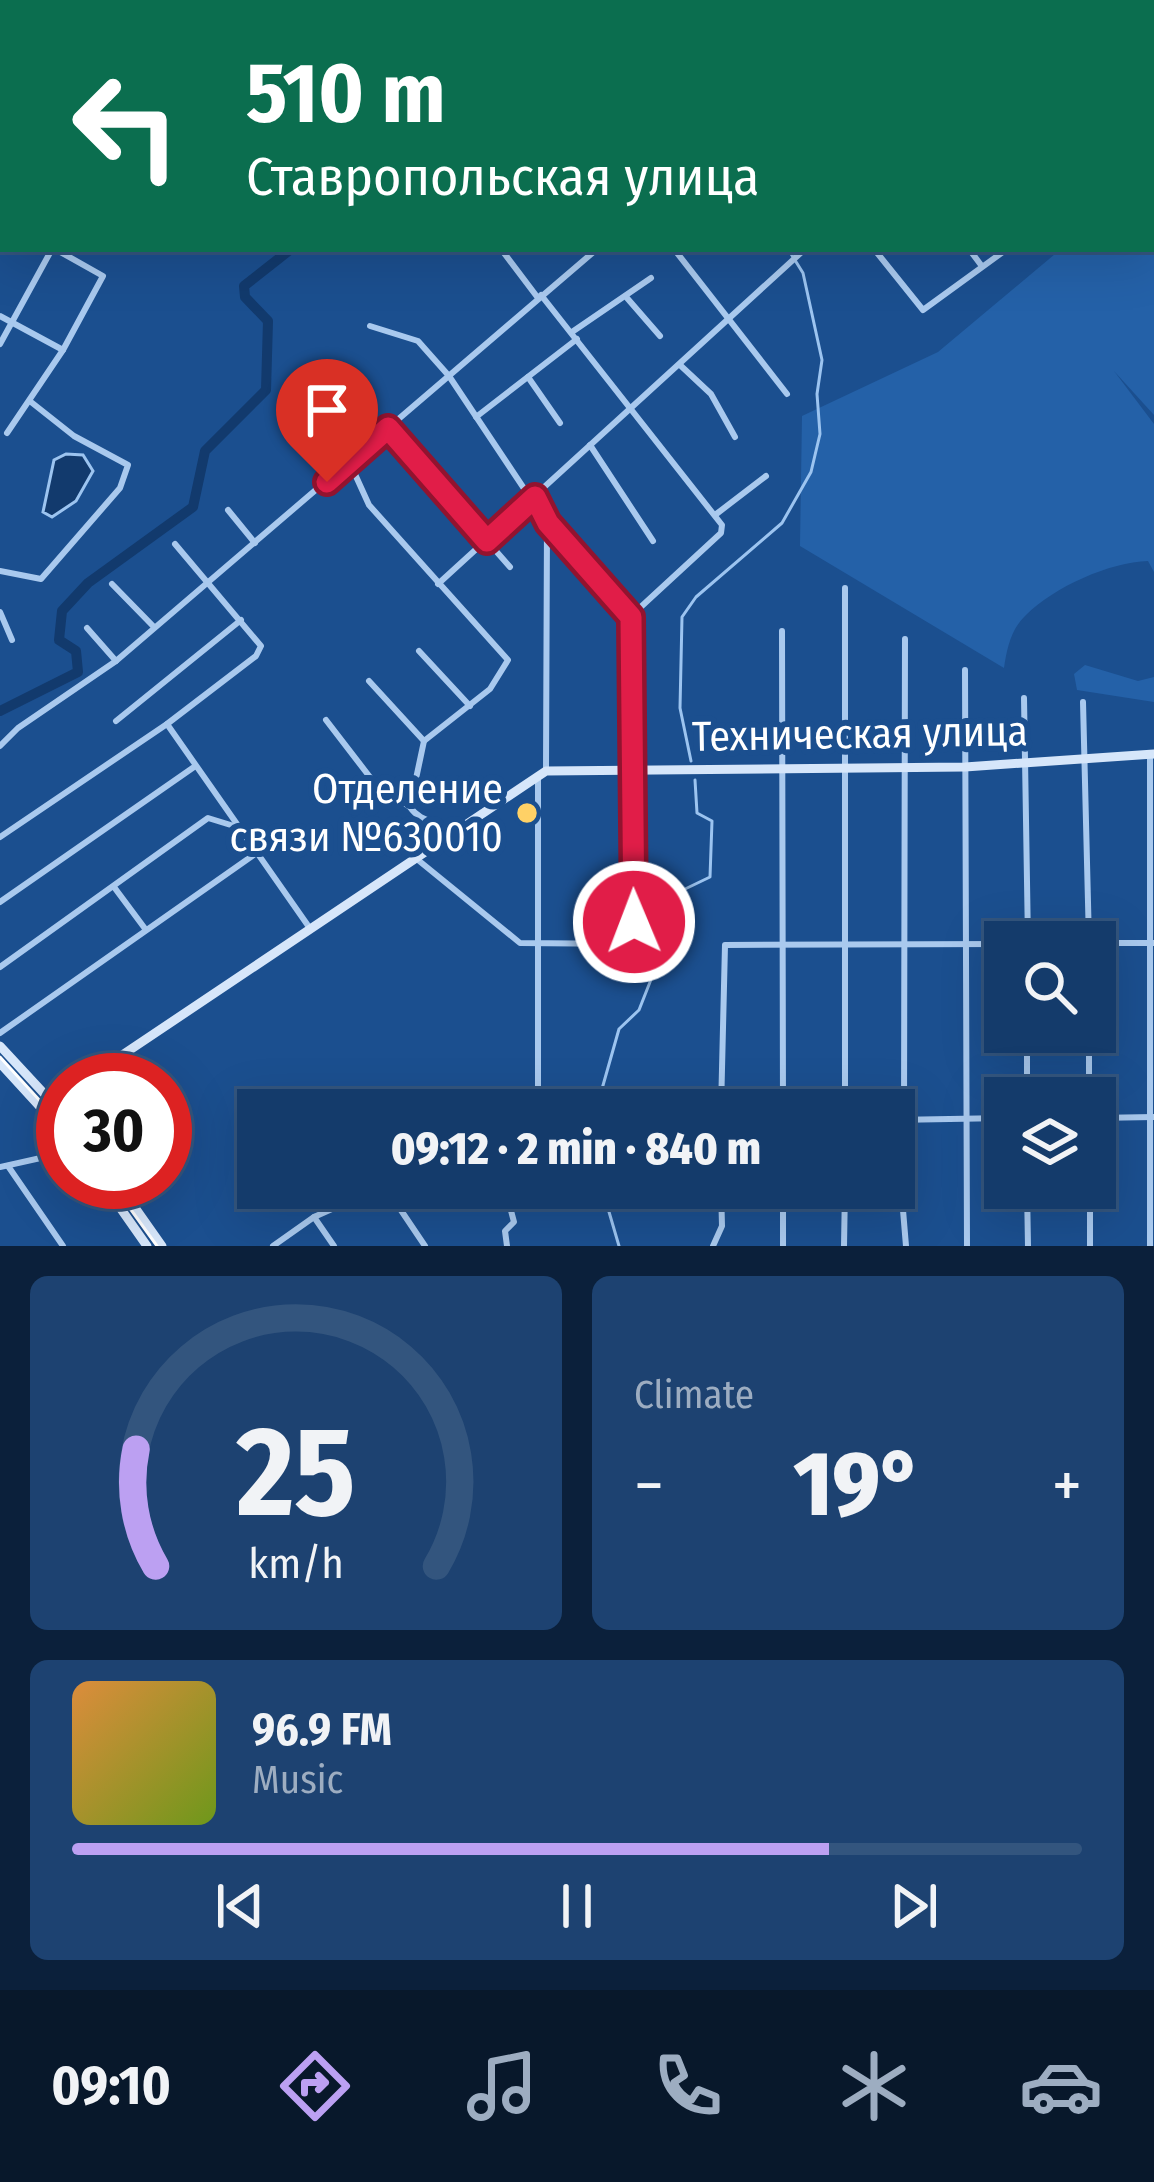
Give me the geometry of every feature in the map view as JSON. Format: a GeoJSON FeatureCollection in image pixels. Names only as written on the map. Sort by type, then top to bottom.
{"type":"FeatureCollection","features":[{"type":"Feature","properties":{"kind":"street"},"geometry":{"type":"LineString","coordinates":[[0,344],[52,252]]}},
{"type":"Feature","properties":{"kind":"street"},"geometry":{"type":"LineString","coordinates":[[7,433],[31,402],[104,276],[60,252]]}},
{"type":"Feature","properties":{"kind":"street"},"geometry":{"type":"LineString","coordinates":[[502,252],[575,336],[715,515],[721,533],[631,617]]}},
{"type":"Feature","properties":{"kind":"street"},"geometry":{"type":"LineString","coordinates":[[0,746],[116,661],[593,252]]}},
{"type":"Feature","properties":{"kind":"street"},"geometry":{"type":"LineString","coordinates":[[676,252],[787,394]]}},
{"type":"Feature","properties":{"kind":"street"},"geometry":{"type":"LineString","coordinates":[[876,252],[923,310],[1003,252]]}},
{"type":"Feature","properties":{"kind":"street"},"geometry":{"type":"LineString","coordinates":[[971,252],[982,267]]}},
{"type":"Feature","properties":{"kind":"street"},"geometry":{"type":"LineString","coordinates":[[438,584],[798,255]]}},
{"type":"Feature","properties":{"kind":"street"},"geometry":{"type":"LineString","coordinates":[[476,417],[651,278]]}},
{"type":"Feature","properties":{"kind":"street"},"geometry":{"type":"LineString","coordinates":[[627,298],[660,336]]}},
{"type":"Feature","properties":{"kind":"street"},"geometry":{"type":"LineString","coordinates":[[0,316],[63,350]]}},
{"type":"Feature","properties":{"kind":"street"},"geometry":{"type":"LineString","coordinates":[[370,326],[411,336],[449,376],[535,497],[548,523],[631,617],[631,944],[539,946],[512,940],[418,860]]}},
{"type":"Feature","properties":{"kind":"street"},"geometry":{"type":"LineString","coordinates":[[680,364],[711,394],[735,437]]}},
{"type":"Feature","properties":{"kind":"street"},"geometry":{"type":"LineString","coordinates":[[528,377],[560,423]]}},
{"type":"Feature","properties":{"kind":"street"},"geometry":{"type":"LineString","coordinates":[[0,571],[41,579],[120,488],[128,464],[91,447],[31,402]]}},
{"type":"Feature","properties":{"kind":"street"},"geometry":{"type":"LineString","coordinates":[[388,428],[509,567]]}},
{"type":"Feature","properties":{"kind":"street"},"geometry":{"type":"LineString","coordinates":[[590,445],[653,541]]}},
{"type":"Feature","properties":{"kind":"street"},"geometry":{"type":"LineString","coordinates":[[349,460],[369,505],[508,660],[505,672],[470,706],[424,741],[410,807]]}},
{"type":"Feature","properties":{"kind":"street"},"geometry":{"type":"LineString","coordinates":[[715,515],[766,476]]}},
{"type":"Feature","properties":{"kind":"street"},"geometry":{"type":"LineString","coordinates":[[228,510],[255,543]]}},
{"type":"Feature","properties":{"kind":"street"},"geometry":{"type":"LineString","coordinates":[[538,1089],[548,523]]}},
{"type":"Feature","properties":{"kind":"street"},"geometry":{"type":"LineString","coordinates":[[0,837],[167,724],[211,687],[243,670],[261,646],[176,544]]}},
{"type":"Feature","properties":{"kind":"street"},"geometry":{"type":"LineString","coordinates":[[112,584],[154,627]]}},
{"type":"Feature","properties":{"kind":"street"},"geometry":{"type":"LineString","coordinates":[[845,588],[845,1089]]}},
{"type":"Feature","properties":{"kind":"street"},"geometry":{"type":"LineString","coordinates":[[0,612],[12,640]]}},
{"type":"Feature","properties":{"kind":"street"},"geometry":{"type":"LineString","coordinates":[[116,721],[242,620]]}},
{"type":"Feature","properties":{"kind":"street"},"geometry":{"type":"LineString","coordinates":[[87,628],[116,661]]}},
{"type":"Feature","properties":{"kind":"street"},"geometry":{"type":"LineString","coordinates":[[782,631],[783,1089]]}},
{"type":"Feature","properties":{"kind":"street"},"geometry":{"type":"LineString","coordinates":[[904,639],[904,1089]]}},
{"type":"Feature","properties":{"kind":"street"},"geometry":{"type":"LineString","coordinates":[[419,651],[470,706]]}},
{"type":"Feature","properties":{"kind":"street"},"geometry":{"type":"LineString","coordinates":[[965,670],[967,1246]]}},
{"type":"Feature","properties":{"kind":"street"},"geometry":{"type":"LineString","coordinates":[[369,681],[424,741]]}},
{"type":"Feature","properties":{"kind":"street"},"geometry":{"type":"LineString","coordinates":[[1024,698],[1028,921]]}},
{"type":"Feature","properties":{"kind":"street"},"geometry":{"type":"LineString","coordinates":[[1083,702],[1092,921]]}},
{"type":"Feature","properties":{"kind":"street"},"geometry":{"type":"LineString","coordinates":[[326,720],[376,785],[419,818],[446,825],[454,834]]}},
{"type":"Feature","properties":{"kind":"street"},"geometry":{"type":"LineString","coordinates":[[167,724],[234,826],[292,897],[312,932]]}},
{"type":"Feature","properties":{"kind":"street"},"geometry":{"type":"LineString","coordinates":[[1150,1246],[1152,755]]}},
{"type":"Feature","properties":{"kind":"street","name":"Техническая улица"},"geometry":{"type":"LineString","coordinates":[[542,773],[965,767],[1152,755]]}},
{"type":"Feature","properties":{"kind":"street"},"geometry":{"type":"LineString","coordinates":[[0,902],[195,766]]}},
{"type":"Feature","properties":{"kind":"street"},"geometry":{"type":"LineString","coordinates":[[126,1053],[542,773]]}},
{"type":"Feature","properties":{"kind":"street"},"geometry":{"type":"LineString","coordinates":[[0,967],[208,818],[234,826]]}},
{"type":"Feature","properties":{"kind":"street"},"geometry":{"type":"LineString","coordinates":[[0,1033],[255,854]]}},
{"type":"Feature","properties":{"kind":"street"},"geometry":{"type":"LineString","coordinates":[[114,887],[146,930]]}},
{"type":"Feature","properties":{"kind":"street"},"geometry":{"type":"LineString","coordinates":[[1116,942],[1152,943]]}},
{"type":"Feature","properties":{"kind":"street"},"geometry":{"type":"LineString","coordinates":[[722,1089],[725,945],[984,944]]}},
{"type":"Feature","properties":{"kind":"street"},"geometry":{"type":"LineString","coordinates":[[0,1046],[36,1084]]}},
{"type":"Feature","properties":{"kind":"street"},"geometry":{"type":"LineString","coordinates":[[0,1063],[36,1089]]}},
{"type":"Feature","properties":{"kind":"street"},"geometry":{"type":"LineString","coordinates":[[1116,1118],[1152,1117]]}},
{"type":"Feature","properties":{"kind":"street"},"geometry":{"type":"LineString","coordinates":[[915,1120],[984,1119]]}},
{"type":"Feature","properties":{"kind":"street"},"geometry":{"type":"LineString","coordinates":[[36,1159],[4,1167],[63,1246]]}},
{"type":"Feature","properties":{"kind":"street"},"geometry":{"type":"LineString","coordinates":[[121,1209],[147,1246]]}},
{"type":"Feature","properties":{"kind":"street"},"geometry":{"type":"LineString","coordinates":[[136,1209],[163,1246]]}},
{"type":"Feature","properties":{"kind":"street"},"geometry":{"type":"LineString","coordinates":[[273,1246],[331,1209]]}},
{"type":"Feature","properties":{"kind":"street"},"geometry":{"type":"LineString","coordinates":[[398,1209],[425,1246]]}},
{"type":"Feature","properties":{"kind":"street"},"geometry":{"type":"LineString","coordinates":[[507,1246],[506,1231],[514,1222],[511,1209]]}},
{"type":"Feature","properties":{"kind":"street"},"geometry":{"type":"LineString","coordinates":[[713,1246],[722,1226],[722,1209]]}},
{"type":"Feature","properties":{"kind":"street"},"geometry":{"type":"LineString","coordinates":[[783,1209],[783,1246]]}},
{"type":"Feature","properties":{"kind":"street"},"geometry":{"type":"LineString","coordinates":[[844,1209],[844,1246]]}},
{"type":"Feature","properties":{"kind":"street"},"geometry":{"type":"LineString","coordinates":[[903,1209],[906,1246]]}},
{"type":"Feature","properties":{"kind":"street"},"geometry":{"type":"LineString","coordinates":[[1028,1209],[1028,1246]]}},
{"type":"Feature","properties":{"kind":"street"},"geometry":{"type":"LineString","coordinates":[[1090,1209],[1090,1246]]}},
{"type":"Feature","properties":{"kind":"street"},"geometry":{"type":"LineString","coordinates":[[314,1216],[334,1246]]}},
{"type":"Feature","properties":{"kind":"shaded area"},"geometry":{"type":"Polygon","coordinates":[[[1057,252],[1154,252],[1154,415],[1114,371],[1154,424],[1154,572],[1148,561],[1133,562],[1083,578],[1052,595],[1017,626],[1004,668],[800,546],[802,416],[938,352],[1057,252]]]}},
{"type":"Feature","properties":{"kind":"shaded area"},"geometry":{"type":"Polygon","coordinates":[[[66,454],[83,455],[93,471],[76,501],[52,517],[43,512],[54,460],[66,454]]]}},
{"type":"Feature","properties":{"kind":"shaded area"},"geometry":{"type":"Polygon","coordinates":[[[1085,665],[1138,681],[1154,677],[1154,702],[1077,690],[1074,674],[1085,665]]]}},
{"type":"Feature","properties":{"kind":"waterway"},"geometry":{"type":"LineString","coordinates":[[0,711],[78,672],[76,651],[59,640],[62,611],[88,583],[193,507],[205,451],[266,390],[268,321],[245,297],[244,286],[287,252]]}},
{"type":"Feature","properties":{"kind":"waterway"},"geometry":{"type":"LineString","coordinates":[[691,761],[680,708],[682,617],[696,597],[782,523],[811,472],[820,434],[817,394],[822,360],[803,273],[790,252]]}},
{"type":"Feature","properties":{"kind":"waterway"},"geometry":{"type":"LineString","coordinates":[[602,1089],[619,1029],[639,1010],[663,949],[674,937],[683,890],[710,877],[712,821],[697,813],[695,780]]}},
{"type":"Feature","properties":{"kind":"waterway"},"geometry":{"type":"LineString","coordinates":[[608,1209],[619,1246]]}},
{"type":"Feature","properties":{"kind":"tram line"},"geometry":{"type":"LineString","coordinates":[[0,1057],[36,1096]]}},
{"type":"Feature","properties":{"kind":"tram line"},"geometry":{"type":"LineString","coordinates":[[130,1209],[157,1246]]}},
{"type":"Feature","properties":{"kind":"place","name":"Отделение связи №630010"},"geometry":{"type":"Point","coordinates":[527,813]}},
{"type":"Feature","properties":{"kind":"route"},"geometry":{"type":"LineString","coordinates":[[327,482],[388,428],[487,541],[535,497],[548,523],[631,617],[634,922]]}}]}
